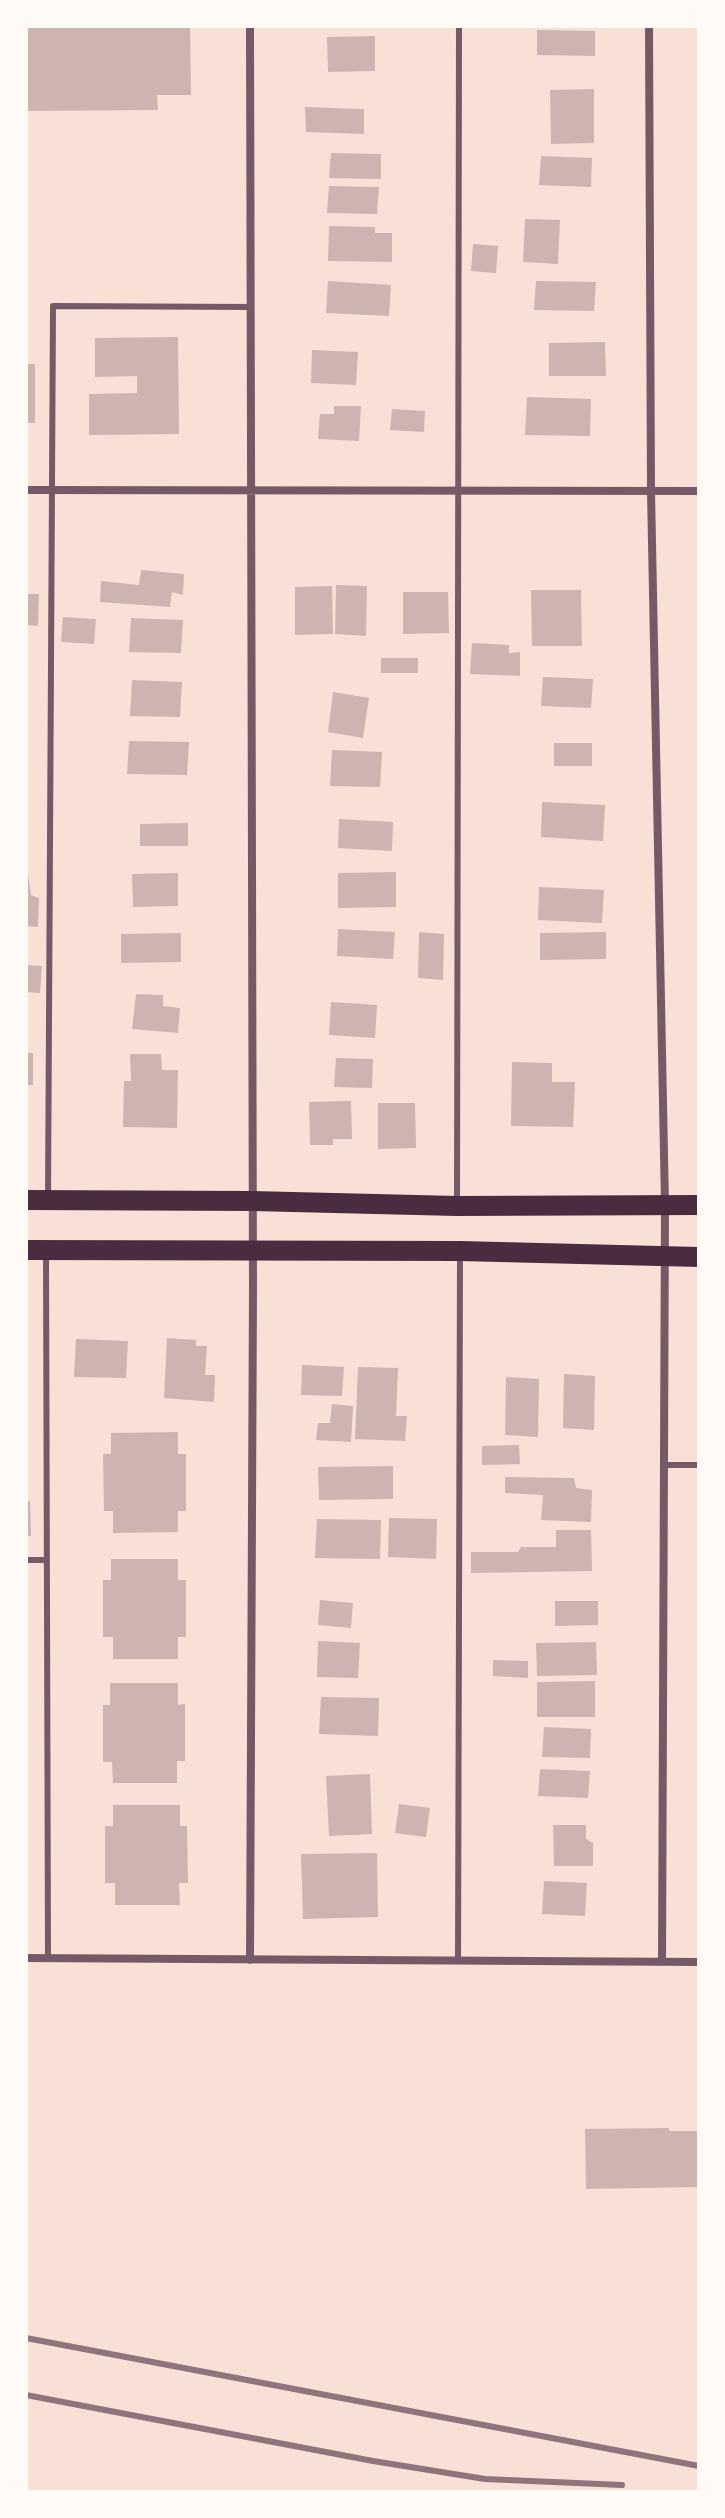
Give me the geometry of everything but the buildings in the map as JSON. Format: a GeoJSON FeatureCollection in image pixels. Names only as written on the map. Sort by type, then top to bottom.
{"type":"FeatureCollection","features":[{"type":"Feature","properties":{"kind":"main road"},"geometry":{"type":"LineString","coordinates":[[26,1200],[457,1206],[699,1205]]}},
{"type":"Feature","properties":{"kind":"main road"},"geometry":{"type":"LineString","coordinates":[[36,1250],[460,1251],[699,1257]]}},
{"type":"Feature","properties":{"kind":"street"},"geometry":{"type":"LineString","coordinates":[[250,26],[253,1250],[250,1960]]}},
{"type":"Feature","properties":{"kind":"street"},"geometry":{"type":"LineString","coordinates":[[649,26],[651,491],[665,1205],[662,1962]]}},
{"type":"Feature","properties":{"kind":"street"},"geometry":{"type":"LineString","coordinates":[[26,490],[699,491]]}},
{"type":"Feature","properties":{"kind":"street"},"geometry":{"type":"LineString","coordinates":[[26,1958],[699,1962]]}},
{"type":"Feature","properties":{"kind":"lane"},"geometry":{"type":"LineString","coordinates":[[457,1206],[459,26]]}},
{"type":"Feature","properties":{"kind":"lane"},"geometry":{"type":"LineString","coordinates":[[48,1200],[53,306],[251,307]]}},
{"type":"Feature","properties":{"kind":"lane"},"geometry":{"type":"LineString","coordinates":[[36,1250],[46,1560],[48,1958]]}},
{"type":"Feature","properties":{"kind":"lane"},"geometry":{"type":"LineString","coordinates":[[458,1961],[460,1251]]}},
{"type":"Feature","properties":{"kind":"lane"},"geometry":{"type":"LineString","coordinates":[[664,1465],[699,1465]]}},
{"type":"Feature","properties":{"kind":"lane"},"geometry":{"type":"LineString","coordinates":[[26,1560],[46,1560]]}},
{"type":"Feature","properties":{"kind":"railway"},"geometry":{"type":"LineString","coordinates":[[26,2338],[699,2466]]}},
{"type":"Feature","properties":{"kind":"railway"},"geometry":{"type":"LineString","coordinates":[[26,2395],[373,2461],[485,2479],[622,2485]]}}]}
